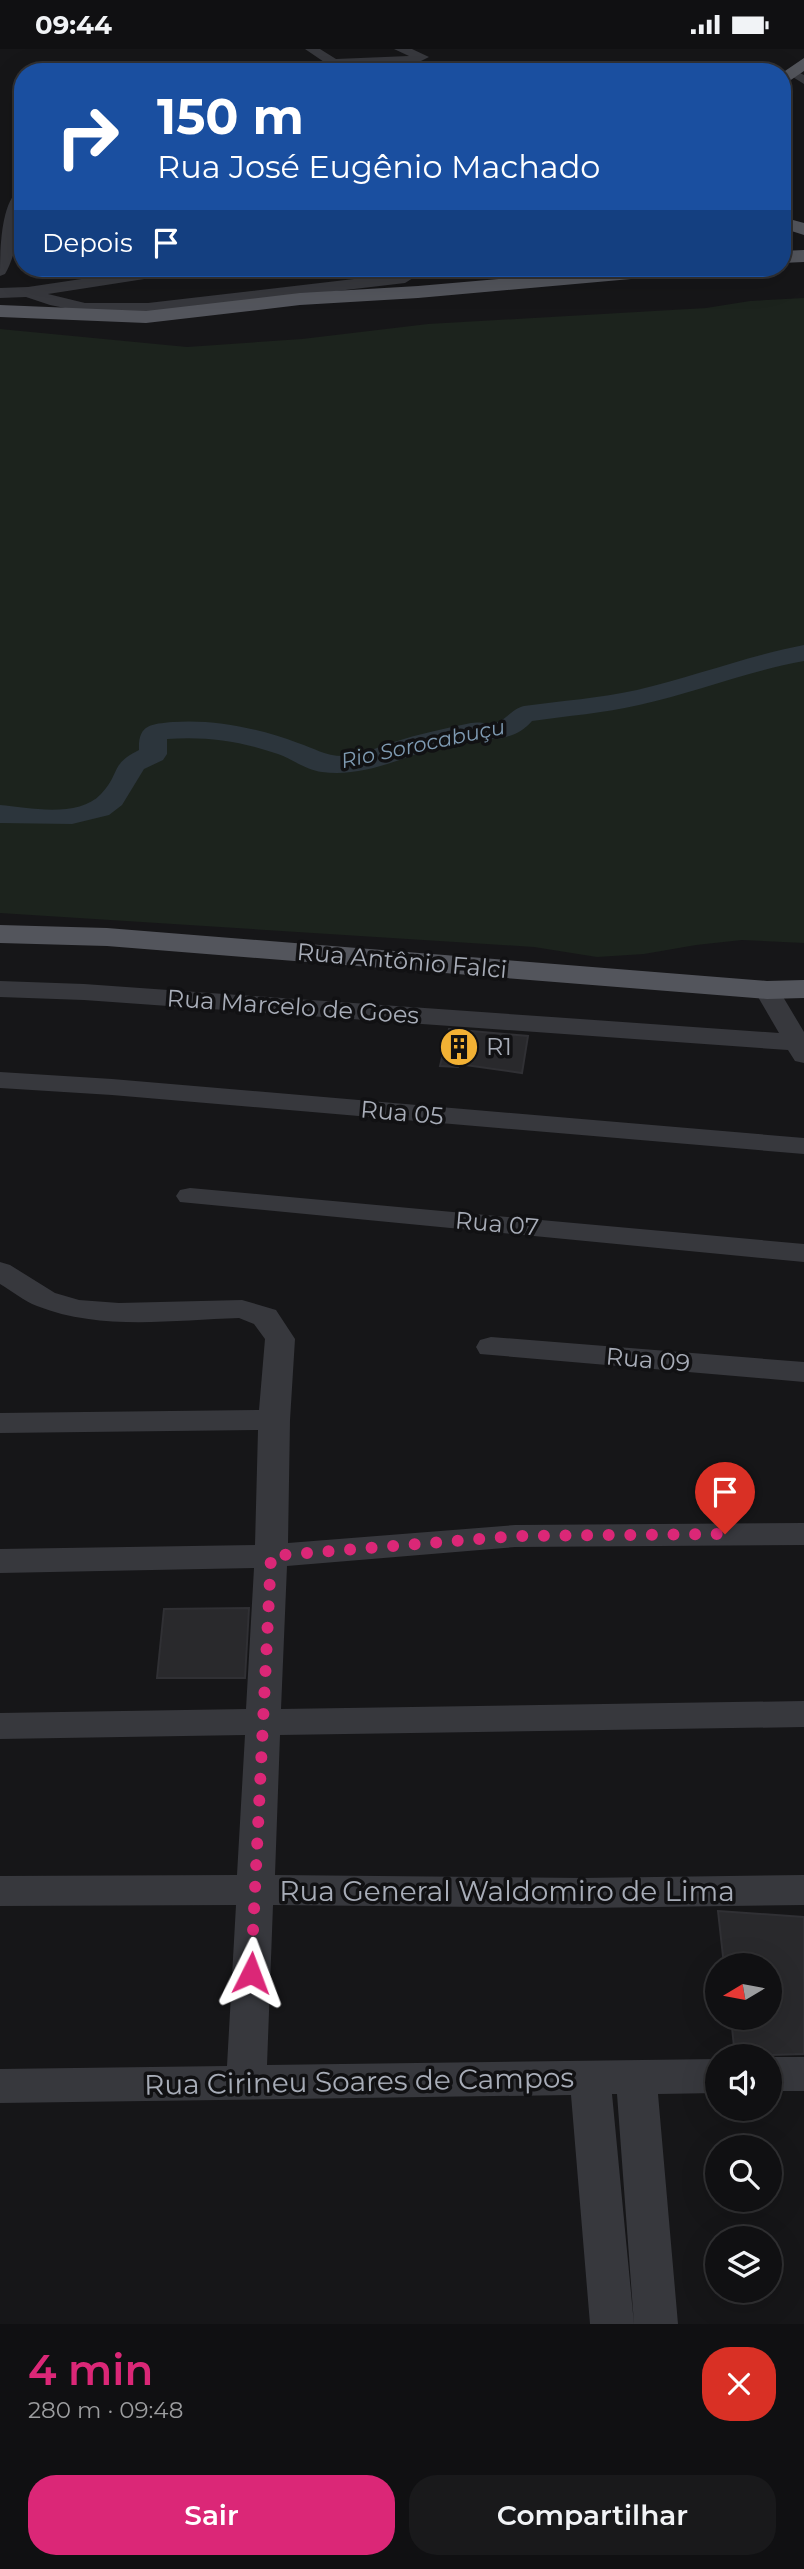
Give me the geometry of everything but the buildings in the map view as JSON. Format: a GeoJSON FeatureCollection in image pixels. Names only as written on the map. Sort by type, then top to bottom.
{"type":"FeatureCollection","features":[{"type":"Feature","properties":{"kind":"main road"},"geometry":{"type":"LineString","coordinates":[[0,311],[146,317],[299,299],[418,292],[586,277]]}},
{"type":"Feature","properties":{"kind":"main road","name":"Rua Antônio Falci"},"geometry":{"type":"LineString","coordinates":[[0,934],[107,937],[767,991],[804,989]]}},
{"type":"Feature","properties":{"kind":"main road"},"geometry":{"type":"LineString","coordinates":[[767,991],[761,982],[764,972],[772,967],[804,967]]}},
{"type":"Feature","properties":{"kind":"street"},"geometry":{"type":"LineString","coordinates":[[311,49],[327,63]]}},
{"type":"Feature","properties":{"kind":"street"},"geometry":{"type":"LineString","coordinates":[[373,63],[424,57],[400,49]]}},
{"type":"Feature","properties":{"kind":"street"},"geometry":{"type":"LineString","coordinates":[[3,265],[14,233]]}},
{"type":"Feature","properties":{"kind":"street"},"geometry":{"type":"LineString","coordinates":[[0,293],[28,292],[125,277]]}},
{"type":"Feature","properties":{"kind":"street"},"geometry":{"type":"LineString","coordinates":[[28,292],[68,305],[90,308],[141,307],[405,278]]}},
{"type":"Feature","properties":{"kind":"street","name":"Rua Marcelo de Goes"},"geometry":{"type":"LineString","coordinates":[[0,989],[261,1004],[801,1047]]}},
{"type":"Feature","properties":{"kind":"street"},"geometry":{"type":"LineString","coordinates":[[767,991],[801,1047]]}},
{"type":"Feature","properties":{"kind":"street","name":"Rua 05"},"geometry":{"type":"LineString","coordinates":[[0,1080],[112,1087],[804,1146]]}},
{"type":"Feature","properties":{"kind":"street","name":"Rua 07"},"geometry":{"type":"LineString","coordinates":[[190,1196],[804,1252]]}},
{"type":"Feature","properties":{"kind":"street"},"geometry":{"type":"LineString","coordinates":[[0,1271],[44,1299],[77,1309],[119,1312],[242,1309],[265,1317],[281,1339],[274,1420],[271,1556],[246,2084]]}},
{"type":"Feature","properties":{"kind":"street","name":"Rua 09"},"geometry":{"type":"LineString","coordinates":[[491,1347],[804,1372]]}},
{"type":"Feature","properties":{"kind":"street"},"geometry":{"type":"LineString","coordinates":[[0,1423],[274,1420]]}},
{"type":"Feature","properties":{"kind":"street"},"geometry":{"type":"LineString","coordinates":[[0,1561],[271,1556],[515,1536],[804,1534]]}},
{"type":"Feature","properties":{"kind":"street"},"geometry":{"type":"LineString","coordinates":[[0,1726],[804,1714]]}},
{"type":"Feature","properties":{"kind":"street","name":"Rua General Waldomiro de Lima"},"geometry":{"type":"LineString","coordinates":[[0,1891],[583,1893],[804,1890]]}},
{"type":"Feature","properties":{"kind":"street"},"geometry":{"type":"LineString","coordinates":[[782,2074],[804,2074]]}},
{"type":"Feature","properties":{"kind":"street","name":"Rua Cirineu Soares de Campos"},"geometry":{"type":"LineString","coordinates":[[0,2086],[705,2076]]}},
{"type":"Feature","properties":{"kind":"street"},"geometry":{"type":"LineString","coordinates":[[636,2077],[656,2324]]}},
{"type":"Feature","properties":{"kind":"street"},"geometry":{"type":"LineString","coordinates":[[590,2078],[612,2324]]}},
{"type":"Feature","properties":{"kind":"shaded area"},"geometry":{"type":"Polygon","coordinates":[[[804,298],[804,943],[742,940],[644,954],[597,957],[534,947],[0,913],[0,329],[187,347],[302,339],[428,324],[706,308],[750,301],[804,298]]]}},
{"type":"Feature","properties":{"kind":"waterway","name":"Rio Sorocabuçu"},"geometry":{"type":"LineString","coordinates":[[0,814],[57,817],[99,809],[112,799],[129,775],[131,765],[153,754],[152,736],[160,731],[200,728],[218,730],[287,748],[323,764],[370,761],[403,748],[475,730],[495,732],[512,726],[524,714],[636,698],[740,670],[761,661],[804,653]]}},
{"type":"Feature","properties":{"kind":"place","name":"R1"},"geometry":{"type":"Point","coordinates":[459,1047]}},
{"type":"Feature","properties":{"kind":"route"},"geometry":{"type":"LineString","coordinates":[[251,1973],[271,1556],[515,1536],[725,1534]]}}]}
